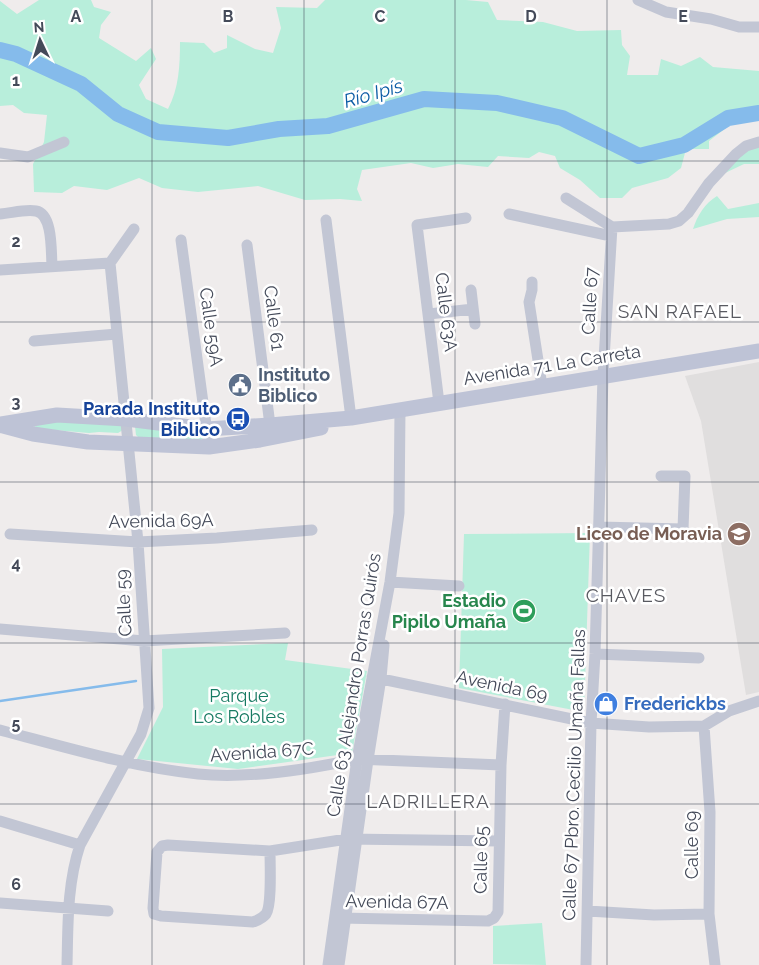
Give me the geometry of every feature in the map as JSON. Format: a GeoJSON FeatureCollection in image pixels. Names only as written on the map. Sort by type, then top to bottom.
{"type":"FeatureCollection","features":[{"type":"Feature","properties":{"kind":"street"},"geometry":{"type":"LineString","coordinates":[[638,0],[666,12],[711,19],[739,27],[759,28]]}},
{"type":"Feature","properties":{"kind":"street"},"geometry":{"type":"LineString","coordinates":[[0,154],[28,157],[64,142]]}},
{"type":"Feature","properties":{"kind":"street"},"geometry":{"type":"LineString","coordinates":[[509,214],[612,231],[669,224],[679,221],[688,213],[709,183],[736,154],[746,146],[759,142]]}},
{"type":"Feature","properties":{"kind":"street"},"geometry":{"type":"LineString","coordinates":[[566,198],[612,231]]}},
{"type":"Feature","properties":{"kind":"street"},"geometry":{"type":"LineString","coordinates":[[0,214],[36,211],[45,216],[48,223],[52,266]]}},
{"type":"Feature","properties":{"kind":"street","name":"Calle 63A"},"geometry":{"type":"LineString","coordinates":[[439,403],[417,225],[466,218]]}},
{"type":"Feature","properties":{"kind":"street"},"geometry":{"type":"LineString","coordinates":[[326,220],[351,418]]}},
{"type":"Feature","properties":{"kind":"street"},"geometry":{"type":"LineString","coordinates":[[0,270],[110,263],[134,229]]}},
{"type":"Feature","properties":{"kind":"street","name":"Calle 67"},"geometry":{"type":"LineString","coordinates":[[604,376],[612,231]]}},
{"type":"Feature","properties":{"kind":"street","name":"Calle 59A"},"geometry":{"type":"LineString","coordinates":[[181,240],[209,447]]}},
{"type":"Feature","properties":{"kind":"street","name":"Calle 61"},"geometry":{"type":"LineString","coordinates":[[247,245],[270,425]]}},
{"type":"Feature","properties":{"kind":"street","name":"Calle 59"},"geometry":{"type":"LineString","coordinates":[[67,965],[68,909],[74,864],[80,845],[141,734],[150,708],[138,542],[110,263]]}},
{"type":"Feature","properties":{"kind":"street"},"geometry":{"type":"LineString","coordinates":[[532,282],[529,302],[542,386]]}},
{"type":"Feature","properties":{"kind":"street"},"geometry":{"type":"LineString","coordinates":[[471,290],[475,324]]}},
{"type":"Feature","properties":{"kind":"street"},"geometry":{"type":"LineString","coordinates":[[429,314],[473,309]]}},
{"type":"Feature","properties":{"kind":"street"},"geometry":{"type":"LineString","coordinates":[[34,341],[116,334]]}},
{"type":"Feature","properties":{"kind":"street","name":"Avenida 71 La Carreta"},"geometry":{"type":"LineString","coordinates":[[0,425],[57,415],[126,419],[207,429],[351,418],[759,351]]}},
{"type":"Feature","properties":{"kind":"street","name":"Calle 67 Pbro. Cecilio Umaña Fallas"},"geometry":{"type":"LineString","coordinates":[[586,965],[591,723],[600,527],[604,376]]}},
{"type":"Feature","properties":{"kind":"street","name":"Calle 63 Alejandro Porras Quirós"},"geometry":{"type":"LineString","coordinates":[[328,965],[340,918],[399,513],[400,410]]}},
{"type":"Feature","properties":{"kind":"street","name":"Avenida 71 La Carreta"},"geometry":{"type":"LineString","coordinates":[[0,425],[33,434],[88,442],[209,447],[314,431],[351,418]]}},
{"type":"Feature","properties":{"kind":"street"},"geometry":{"type":"LineString","coordinates":[[600,527],[684,529],[685,476],[661,476]]}},
{"type":"Feature","properties":{"kind":"street","name":"Avenida 69A"},"geometry":{"type":"LineString","coordinates":[[10,534],[138,542],[312,530]]}},
{"type":"Feature","properties":{"kind":"street"},"geometry":{"type":"LineString","coordinates":[[390,582],[459,586]]}},
{"type":"Feature","properties":{"kind":"street"},"geometry":{"type":"LineString","coordinates":[[0,629],[144,641],[284,633]]}},
{"type":"Feature","properties":{"kind":"street"},"geometry":{"type":"LineString","coordinates":[[595,654],[699,658]]}},
{"type":"Feature","properties":{"kind":"street","name":"Avenida 69"},"geometry":{"type":"LineString","coordinates":[[376,678],[591,723],[649,727],[704,726],[729,711],[759,701]]}},
{"type":"Feature","properties":{"kind":"street","name":"Calle 65"},"geometry":{"type":"LineString","coordinates":[[488,921],[494,918],[498,912],[501,765],[505,704]]}},
{"type":"Feature","properties":{"kind":"street","name":"Calle 69"},"geometry":{"type":"LineString","coordinates":[[704,726],[710,812],[709,914],[715,965]]}},
{"type":"Feature","properties":{"kind":"street","name":"Avenida 67C"},"geometry":{"type":"LineString","coordinates":[[0,730],[126,762],[198,774],[235,775],[362,759],[501,765]]}},
{"type":"Feature","properties":{"kind":"street"},"geometry":{"type":"LineString","coordinates":[[0,821],[80,845]]}},
{"type":"Feature","properties":{"kind":"street"},"geometry":{"type":"LineString","coordinates":[[270,851],[269,903],[267,913],[260,920],[253,922],[154,914],[152,908],[157,852],[162,846],[168,844],[270,851],[352,839],[499,841]]}},
{"type":"Feature","properties":{"kind":"street"},"geometry":{"type":"LineString","coordinates":[[0,903],[108,911]]}},
{"type":"Feature","properties":{"kind":"street"},"geometry":{"type":"LineString","coordinates":[[588,911],[654,915],[709,914]]}},
{"type":"Feature","properties":{"kind":"street","name":"Calle 63 Alejandro Porras Quirós"},"geometry":{"type":"LineString","coordinates":[[339,965],[340,918]]}},
{"type":"Feature","properties":{"kind":"street","name":"Avenida 67A"},"geometry":{"type":"LineString","coordinates":[[340,918],[488,921]]}},
{"type":"Feature","properties":{"kind":"shaded area","name":"Liceo de Moravia"},"geometry":{"type":"Polygon","coordinates":[[[759,362],[759,692],[746,695],[701,421],[685,376],[759,362]]]}},
{"type":"Feature","properties":{"kind":"green space"},"geometry":{"type":"Polygon","coordinates":[[[39,0],[91,0],[94,7],[111,12],[101,25],[99,38],[136,61],[151,48],[156,59],[139,85],[146,99],[168,109],[177,85],[180,42],[204,43],[214,53],[227,48],[227,35],[255,49],[273,53],[281,28],[276,7],[317,8],[325,0],[466,0],[488,2],[497,20],[543,22],[577,31],[621,30],[622,45],[630,56],[627,75],[658,75],[661,59],[681,66],[700,57],[713,67],[759,71],[759,112],[748,111],[709,141],[709,149],[686,149],[681,168],[668,178],[632,188],[622,198],[600,198],[580,180],[560,168],[555,156],[539,152],[529,158],[498,156],[488,167],[458,164],[433,168],[411,163],[362,170],[357,189],[362,201],[340,199],[305,200],[258,186],[198,192],[162,188],[139,178],[107,190],[74,186],[62,193],[34,192],[33,164],[44,142],[47,115],[24,113],[13,105],[0,106],[0,1],[17,14],[39,0]]]}},
{"type":"Feature","properties":{"kind":"green space"},"geometry":{"type":"Polygon","coordinates":[[[759,145],[759,164],[744,164],[723,174],[737,156],[759,145]]]}},
{"type":"Feature","properties":{"kind":"green space"},"geometry":{"type":"Polygon","coordinates":[[[717,196],[728,209],[759,203],[759,217],[727,219],[693,229],[702,210],[717,196]]]}},
{"type":"Feature","properties":{"kind":"green space"},"geometry":{"type":"Polygon","coordinates":[[[28,421],[122,423],[123,430],[118,433],[89,433],[42,429],[27,424],[28,421]]]}},
{"type":"Feature","properties":{"kind":"green space"},"geometry":{"type":"Polygon","coordinates":[[[135,426],[206,431],[205,439],[138,437],[135,426]]]}},
{"type":"Feature","properties":{"kind":"green space","name":"Estadio Pipilo Umaña"},"geometry":{"type":"Polygon","coordinates":[[[590,533],[584,712],[459,688],[464,534],[590,533]]]}},
{"type":"Feature","properties":{"kind":"green space","name":"Parque Los Robles"},"geometry":{"type":"Polygon","coordinates":[[[288,643],[285,660],[367,671],[352,753],[238,769],[137,759],[163,707],[162,649],[288,643]]]}},
{"type":"Feature","properties":{"kind":"green space"},"geometry":{"type":"Polygon","coordinates":[[[542,923],[546,965],[493,964],[493,926],[542,923]]]}},
{"type":"Feature","properties":{"kind":"waterway","name":"Río Ipís"},"geometry":{"type":"LineString","coordinates":[[0,50],[16,54],[81,84],[118,114],[158,132],[228,138],[279,129],[328,126],[424,99],[497,103],[562,118],[639,156],[684,145],[728,118],[759,113]]}},
{"type":"Feature","properties":{"kind":"waterway"},"geometry":{"type":"LineString","coordinates":[[0,701],[136,681]]}},
{"type":"Feature","properties":{"kind":"place","name":"Instituto Biblico"},"geometry":{"type":"Point","coordinates":[240,385]}},
{"type":"Feature","properties":{"kind":"place","name":"Parada Instituto Biblico"},"geometry":{"type":"Point","coordinates":[238,419]}},
{"type":"Feature","properties":{"kind":"place","name":"Liceo de Moravia"},"geometry":{"type":"Point","coordinates":[739,534]}},
{"type":"Feature","properties":{"kind":"place","name":"Estadio Pipilo Umaña"},"geometry":{"type":"Point","coordinates":[524,611]}},
{"type":"Feature","properties":{"kind":"place","name":"Frederickbs"},"geometry":{"type":"Point","coordinates":[606,704]}},
{"type":"Feature","properties":{"kind":"district","name":"SAN RAFAEL"},"geometry":{"type":"Point","coordinates":[680,311]}},
{"type":"Feature","properties":{"kind":"district","name":"CHAVES"},"geometry":{"type":"Point","coordinates":[626,595]}},
{"type":"Feature","properties":{"kind":"district","name":"LADRILLERA"},"geometry":{"type":"Point","coordinates":[428,801]}}]}
